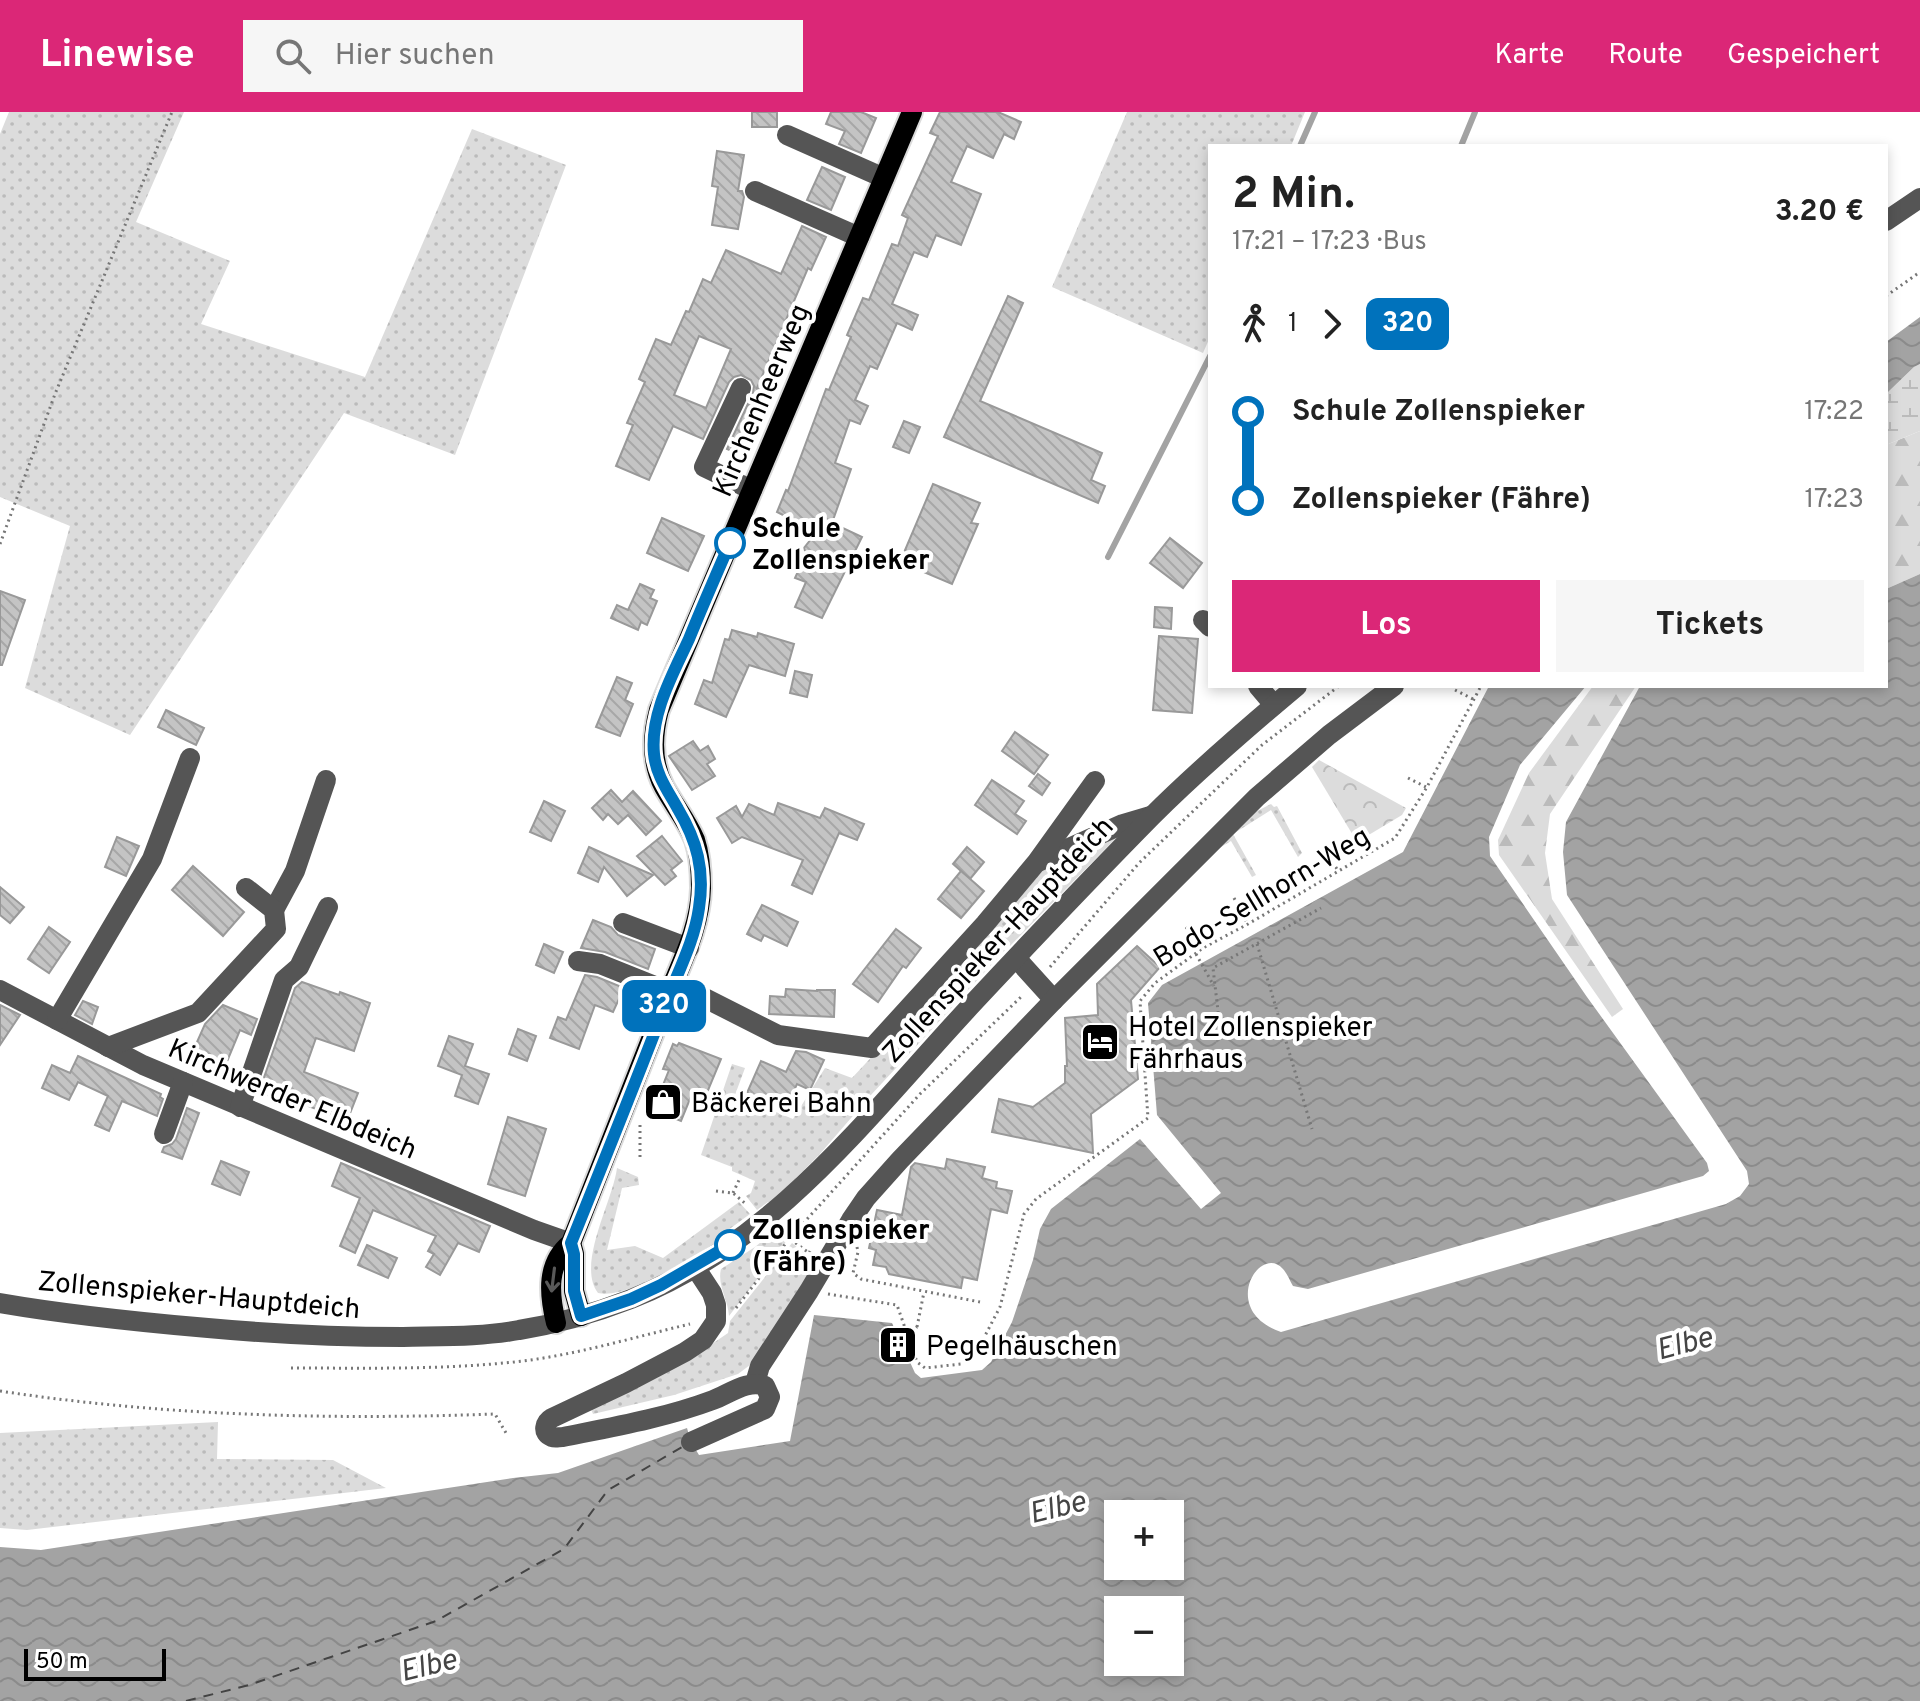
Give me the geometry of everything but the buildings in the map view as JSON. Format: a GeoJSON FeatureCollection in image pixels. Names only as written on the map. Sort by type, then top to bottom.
{"type":"FeatureCollection","features":[{"type":"Feature","properties":{"kind":"main road","name":"Kirchenheerweg"},"geometry":{"type":"LineString","coordinates":[[556,1323],[552,1273],[562,1250],[571,1243],[689,948],[700,906],[701,870],[694,840],[657,770],[655,724],[665,693],[912,112]]}},
{"type":"Feature","properties":{"kind":"main road","name":"Kirchenheerweg"},"geometry":{"type":"LineString","coordinates":[[571,1243],[574,1291],[581,1316]]}},
{"type":"Feature","properties":{"kind":"street"},"geometry":{"type":"LineString","coordinates":[[787,135],[884,178]]}},
{"type":"Feature","properties":{"kind":"street"},"geometry":{"type":"LineString","coordinates":[[755,191],[859,237]]}},
{"type":"Feature","properties":{"kind":"street"},"geometry":{"type":"LineString","coordinates":[[1888,220],[1920,198]]}},
{"type":"Feature","properties":{"kind":"street"},"geometry":{"type":"LineString","coordinates":[[741,388],[704,467],[752,490]]}},
{"type":"Feature","properties":{"kind":"street"},"geometry":{"type":"LineString","coordinates":[[1260,688],[1274,705]]}},
{"type":"Feature","properties":{"kind":"street","name":"Zollenspieker-Hauptdeich"},"geometry":{"type":"LineString","coordinates":[[0,1303],[279,1335],[445,1336],[516,1331],[556,1323],[631,1299],[661,1285],[742,1238],[786,1203],[1154,815],[1295,688]]}},
{"type":"Feature","properties":{"kind":"street"},"geometry":{"type":"LineString","coordinates":[[755,1383],[760,1366],[851,1220],[900,1160],[1257,797],[1329,735],[1391,688]]}},
{"type":"Feature","properties":{"kind":"street"},"geometry":{"type":"LineString","coordinates":[[57,1020],[152,859],[190,758]]}},
{"type":"Feature","properties":{"kind":"street"},"geometry":{"type":"LineString","coordinates":[[108,1047],[198,1013],[276,929],[274,910],[295,871],[326,780]]}},
{"type":"Feature","properties":{"kind":"street"},"geometry":{"type":"LineString","coordinates":[[578,961],[600,964],[672,987],[778,1035],[872,1048],[1036,863],[1095,781]]}},
{"type":"Feature","properties":{"kind":"street"},"geometry":{"type":"LineString","coordinates":[[1036,863],[1123,824],[1154,815]]}},
{"type":"Feature","properties":{"kind":"street"},"geometry":{"type":"LineString","coordinates":[[246,888],[274,910]]}},
{"type":"Feature","properties":{"kind":"street"},"geometry":{"type":"LineString","coordinates":[[240,1107],[284,980],[299,967],[328,907]]}},
{"type":"Feature","properties":{"kind":"street"},"geometry":{"type":"LineString","coordinates":[[623,923],[689,948]]}},
{"type":"Feature","properties":{"kind":"street"},"geometry":{"type":"LineString","coordinates":[[1016,958],[1054,1000]]}},
{"type":"Feature","properties":{"kind":"street","name":"Kirchwerder Elbdeich"},"geometry":{"type":"LineString","coordinates":[[0,990],[143,1065],[571,1243]]}},
{"type":"Feature","properties":{"kind":"street"},"geometry":{"type":"LineString","coordinates":[[164,1134],[183,1082]]}},
{"type":"Feature","properties":{"kind":"street"},"geometry":{"type":"LineString","coordinates":[[691,1442],[765,1409],[769,1391],[755,1383],[637,1422],[563,1437],[552,1437],[544,1426],[546,1421],[626,1383],[703,1340],[716,1321],[716,1305],[695,1267]]}},
{"type":"Feature","properties":{"kind":"path"},"geometry":{"type":"LineString","coordinates":[[0,544],[55,394],[172,112]]}},
{"type":"Feature","properties":{"kind":"path"},"geometry":{"type":"LineString","coordinates":[[1888,295],[1920,272]]}},
{"type":"Feature","properties":{"kind":"path"},"geometry":{"type":"LineString","coordinates":[[1037,981],[1139,863],[1262,745],[1336,688]]}},
{"type":"Feature","properties":{"kind":"path","name":"Bodo-Sellhorn-Weg"},"geometry":{"type":"LineString","coordinates":[[853,1298],[897,1305],[917,1362],[925,1368],[961,1364],[971,1358],[1000,1307],[1024,1214],[1036,1199],[1148,1118],[1140,1001],[1155,983],[1203,948],[1395,838],[1427,787],[1480,688]]}},
{"type":"Feature","properties":{"kind":"path"},"geometry":{"type":"LineString","coordinates":[[1455,690],[1475,700]]}},
{"type":"Feature","properties":{"kind":"path"},"geometry":{"type":"LineString","coordinates":[[1408,778],[1427,787]]}},
{"type":"Feature","properties":{"kind":"path"},"geometry":{"type":"LineString","coordinates":[[1324,846],[1338,871]]}},
{"type":"Feature","properties":{"kind":"path"},"geometry":{"type":"LineString","coordinates":[[1234,898],[1248,924]]}},
{"type":"Feature","properties":{"kind":"path"},"geometry":{"type":"LineString","coordinates":[[1221,1037],[1213,968],[1321,908]]}},
{"type":"Feature","properties":{"kind":"path"},"geometry":{"type":"LineString","coordinates":[[1186,927],[1203,948]]}},
{"type":"Feature","properties":{"kind":"path"},"geometry":{"type":"LineString","coordinates":[[1257,944],[1312,1129]]}},
{"type":"Feature","properties":{"kind":"path"},"geometry":{"type":"LineString","coordinates":[[1195,954],[1215,989]]}},
{"type":"Feature","properties":{"kind":"path"},"geometry":{"type":"LineString","coordinates":[[733,1193],[739,1180]]}},
{"type":"Feature","properties":{"kind":"path"},"geometry":{"type":"LineString","coordinates":[[716,1191],[733,1193],[742,1200]]}},
{"type":"Feature","properties":{"kind":"path"},"geometry":{"type":"LineString","coordinates":[[851,1220],[858,1252],[853,1273],[861,1279],[980,1302]]}},
{"type":"Feature","properties":{"kind":"path"},"geometry":{"type":"LineString","coordinates":[[779,1230],[805,1250]]}},
{"type":"Feature","properties":{"kind":"path"},"geometry":{"type":"LineString","coordinates":[[903,1340],[917,1327],[924,1292]]}},
{"type":"Feature","properties":{"kind":"path"},"geometry":{"type":"LineString","coordinates":[[0,1391],[72,1402],[217,1414],[318,1417],[495,1414],[506,1433]]}},
{"type":"Feature","properties":{"kind":"green space"},"geometry":{"type":"Polygon","coordinates":[[[9,112],[184,112],[136,222],[230,261],[201,324],[365,377],[472,129],[566,165],[455,455],[344,413],[130,735],[25,688],[70,526],[0,497],[0,134],[9,112]]]}},
{"type":"Feature","properties":{"kind":"green space"},"geometry":{"type":"Polygon","coordinates":[[[1127,112],[1305,112],[1292,144],[1208,144],[1208,342],[1203,353],[1052,287],[1127,112]]]}},
{"type":"Feature","properties":{"kind":"green space"},"geometry":{"type":"Polygon","coordinates":[[[1920,364],[1920,431],[1888,444],[1888,392],[1920,364]]]}},
{"type":"Feature","properties":{"kind":"green space"},"geometry":{"type":"Polygon","coordinates":[[[1920,431],[1920,574],[1888,588],[1888,444],[1920,431]]]}},
{"type":"Feature","properties":{"kind":"green space"},"geometry":{"type":"Polygon","coordinates":[[[1592,688],[1635,688],[1550,814],[1545,853],[1552,899],[1623,1009],[1612,1017],[1499,855],[1498,840],[1529,773],[1592,688]]]}},
{"type":"Feature","properties":{"kind":"green space"},"geometry":{"type":"Polygon","coordinates":[[[1319,760],[1406,808],[1402,815],[1357,842],[1312,767],[1319,760]]]}},
{"type":"Feature","properties":{"kind":"green space"},"geometry":{"type":"Polygon","coordinates":[[[1271,804],[1277,806],[1302,853],[1298,857],[1271,810],[1233,834],[1256,875],[1252,877],[1231,841],[1213,852],[1251,814],[1271,804]]]}},
{"type":"Feature","properties":{"kind":"green space"},"geometry":{"type":"Polygon","coordinates":[[[1120,834],[1010,946],[992,928],[1043,869],[1120,834]]]}},
{"type":"Feature","properties":{"kind":"green space"},"geometry":{"type":"Polygon","coordinates":[[[987,933],[1005,950],[819,1155],[772,1202],[757,1210],[746,1196],[751,1193],[755,1181],[732,1171],[732,1167],[701,1155],[732,1064],[745,1068],[735,1095],[793,1119],[825,1068],[852,1078],[987,933]]]}},
{"type":"Feature","properties":{"kind":"green space"},"geometry":{"type":"Polygon","coordinates":[[[617,1168],[638,1177],[639,1185],[622,1188],[607,1250],[635,1246],[663,1258],[739,1202],[750,1214],[724,1233],[723,1239],[662,1275],[627,1290],[598,1293],[592,1281],[593,1249],[617,1168]]]}},
{"type":"Feature","properties":{"kind":"green space"},"geometry":{"type":"Polygon","coordinates":[[[773,1232],[786,1242],[729,1316],[720,1281],[721,1269],[773,1232]]]}},
{"type":"Feature","properties":{"kind":"green space"},"geometry":{"type":"Polygon","coordinates":[[[792,1243],[811,1259],[812,1269],[758,1359],[738,1374],[674,1395],[593,1414],[591,1409],[693,1357],[728,1333],[730,1321],[792,1243]]]}},
{"type":"Feature","properties":{"kind":"green space"},"geometry":{"type":"Polygon","coordinates":[[[218,1422],[217,1459],[333,1460],[386,1488],[27,1530],[0,1528],[0,1433],[218,1422]]]}},
{"type":"Feature","properties":{"kind":"water"},"geometry":{"type":"Polygon","coordinates":[[[1920,317],[1920,364],[1888,392],[1888,341],[1920,317]]]}},
{"type":"Feature","properties":{"kind":"water","name":"Elbe"},"geometry":{"type":"Polygon","coordinates":[[[1920,574],[1920,1701],[0,1701],[0,1547],[41,1550],[558,1473],[687,1428],[699,1455],[790,1441],[814,1315],[892,1323],[915,1373],[921,1378],[982,1370],[991,1362],[1012,1322],[1040,1229],[1051,1209],[1140,1139],[1201,1209],[1221,1193],[1157,1115],[1148,1003],[1162,985],[1403,852],[1488,688],[1584,688],[1520,765],[1489,837],[1490,856],[1707,1163],[1709,1171],[1703,1176],[1308,1289],[1293,1286],[1284,1271],[1274,1263],[1264,1265],[1250,1282],[1248,1296],[1252,1309],[1262,1322],[1281,1332],[1726,1204],[1740,1196],[1749,1184],[1747,1171],[1567,895],[1563,852],[1566,822],[1639,688],[1888,688],[1888,588],[1920,574]]]}},
{"type":"Feature","properties":{"kind":"waterway"},"geometry":{"type":"LineString","coordinates":[[1301,144],[1315,112]]}},
{"type":"Feature","properties":{"kind":"waterway"},"geometry":{"type":"LineString","coordinates":[[1462,144],[1475,112]]}},
{"type":"Feature","properties":{"kind":"waterway"},"geometry":{"type":"LineString","coordinates":[[1108,557],[1208,360]]}},
{"type":"Feature","properties":{"kind":"ferry route"},"geometry":{"type":"LineString","coordinates":[[186,1701],[249,1685],[436,1621],[564,1549],[608,1490],[684,1446]]}},
{"type":"Feature","properties":{"kind":"bus line","name":"320"},"geometry":{"type":"LineString","coordinates":[[730,543],[665,693],[655,724],[657,770],[698,852],[700,906],[689,948],[571,1243],[574,1291],[581,1316],[661,1285],[730,1245]]}},
{"type":"Feature","properties":{"kind":"place","name":"Schule Zollenspieker"},"geometry":{"type":"Point","coordinates":[730,543]}},
{"type":"Feature","properties":{"kind":"place","name":"Hotel Zollenspieker Fährhaus"},"geometry":{"type":"Point","coordinates":[1100,1042]}},
{"type":"Feature","properties":{"kind":"place","name":"Bäckerei Bahn"},"geometry":{"type":"Point","coordinates":[663,1102]}},
{"type":"Feature","properties":{"kind":"place","name":"Zollenspieker (Fähre)"},"geometry":{"type":"Point","coordinates":[730,1245]}},
{"type":"Feature","properties":{"kind":"place","name":"Pegelhäuschen"},"geometry":{"type":"Point","coordinates":[898,1345]}}]}
